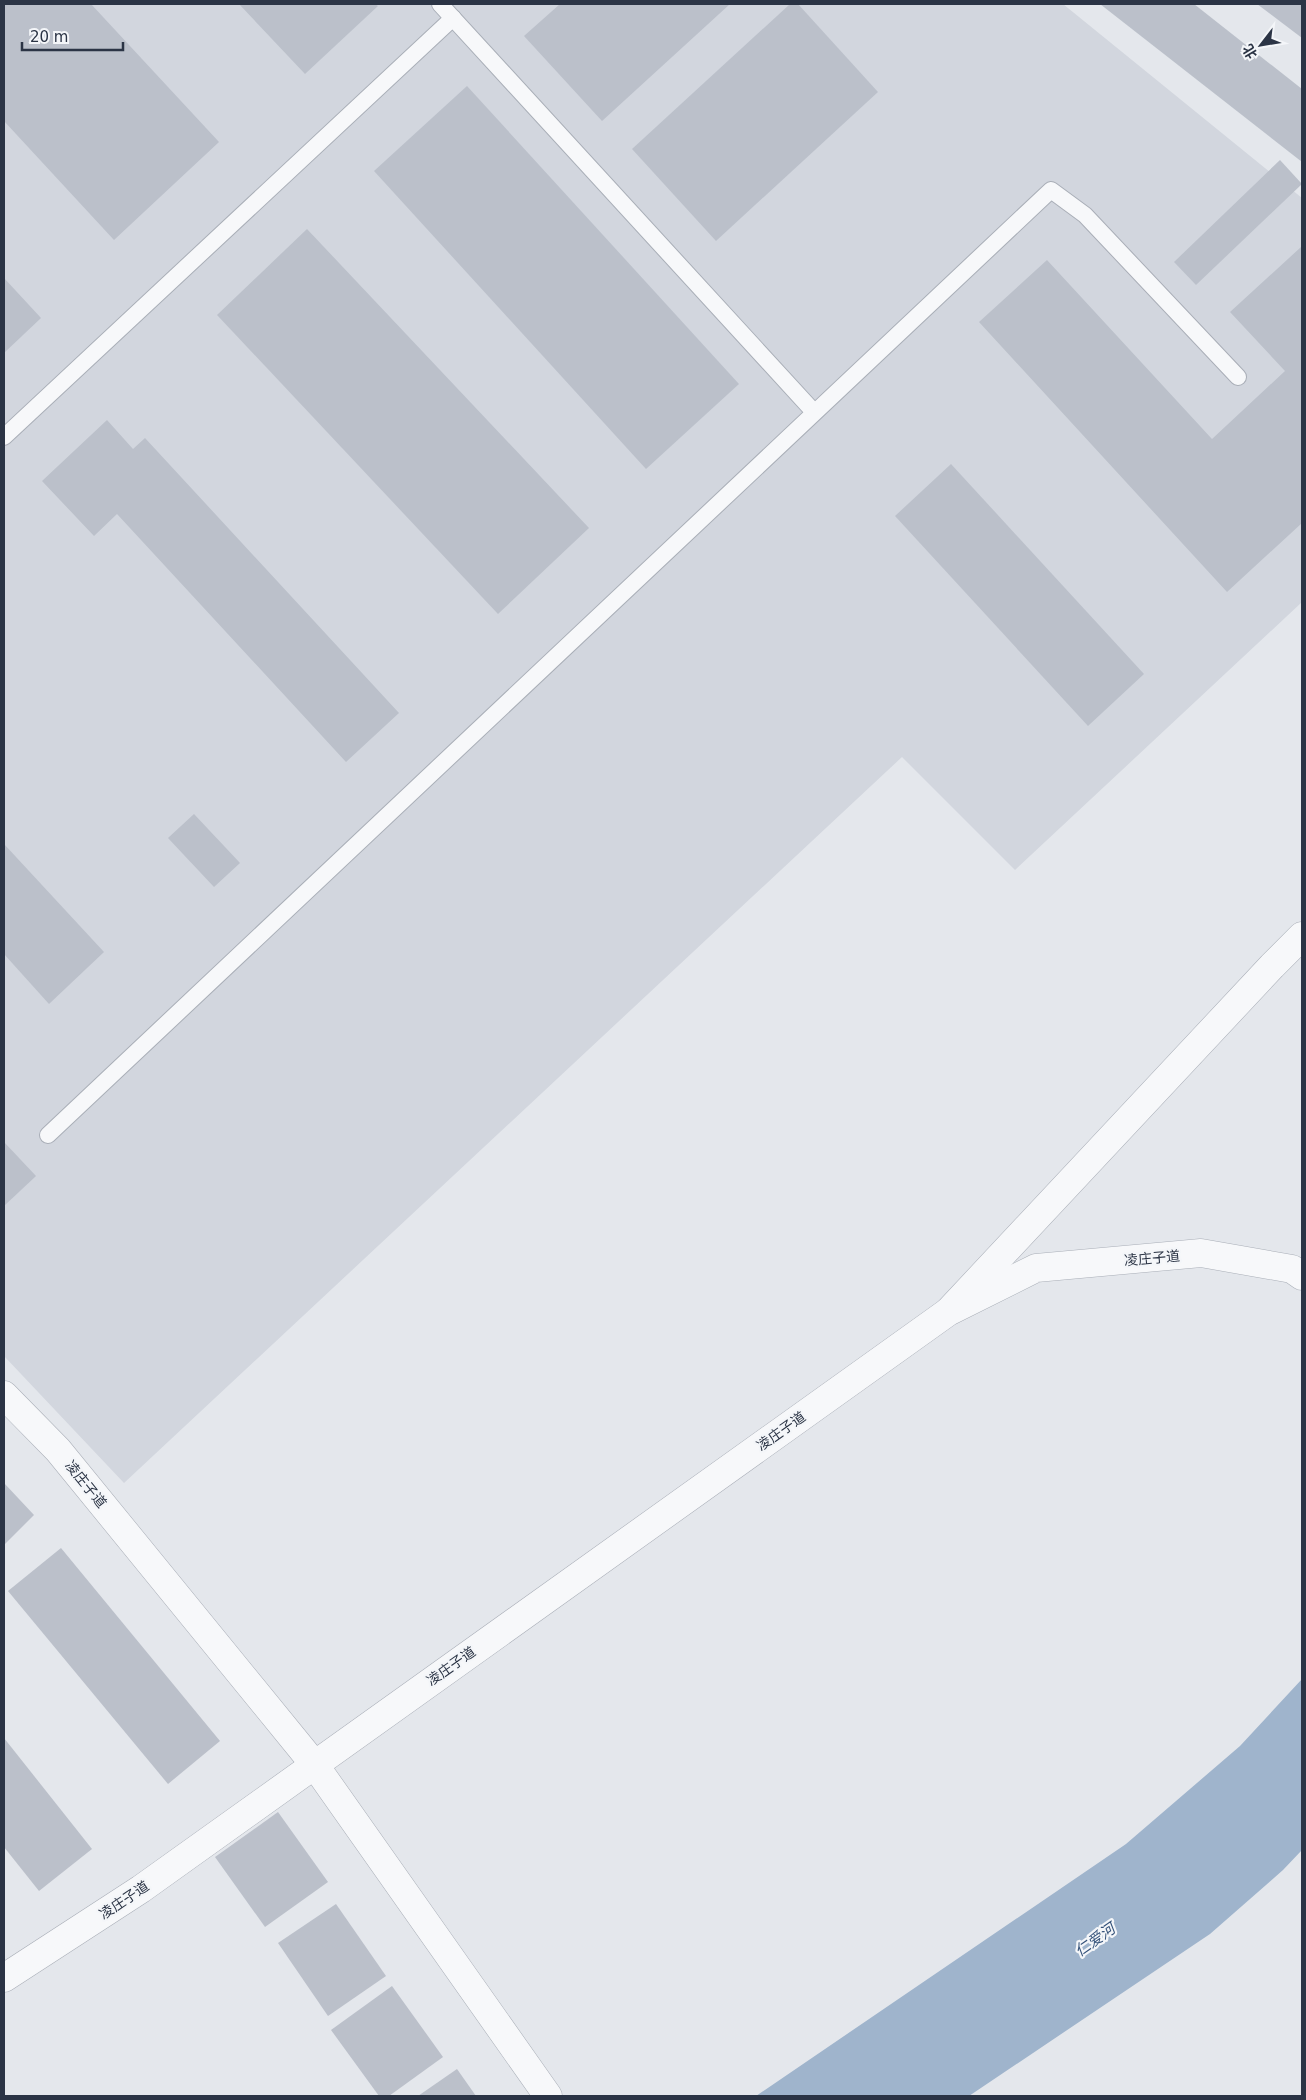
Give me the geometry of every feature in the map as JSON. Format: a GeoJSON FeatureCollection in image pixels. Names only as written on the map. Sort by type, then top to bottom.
{"type":"FeatureCollection","features":[{"type":"Feature","properties":{"kind":"street"},"geometry":{"type":"LineString","coordinates":[[948,1312],[1302,936]]}},
{"type":"Feature","properties":{"kind":"street","name":"凌庄子道"},"geometry":{"type":"LineString","coordinates":[[4,1978],[141,1889],[948,1312],[1036,1268],[1201,1253],[1292,1269],[1302,1276]]}},
{"type":"Feature","properties":{"kind":"street","name":"凌庄子道"},"geometry":{"type":"LineString","coordinates":[[4,1395],[58,1450],[314,1764]]}},
{"type":"Feature","properties":{"kind":"street"},"geometry":{"type":"LineString","coordinates":[[314,1764],[548,2096]]}},
{"type":"Feature","properties":{"kind":"lane"},"geometry":{"type":"LineString","coordinates":[[440,4],[814,412]]}},
{"type":"Feature","properties":{"kind":"lane"},"geometry":{"type":"LineString","coordinates":[[4,437],[453,18]]}},
{"type":"Feature","properties":{"kind":"lane"},"geometry":{"type":"LineString","coordinates":[[48,1134],[1051,190],[1085,215],[1238,377]]}},
{"type":"Feature","properties":{"kind":"shaded area"},"geometry":{"type":"Polygon","coordinates":[[[4,4],[1063,4],[1302,198],[1302,602],[1015,870],[902,757],[124,1483],[4,1356],[4,4]]]}},
{"type":"Feature","properties":{"kind":"water","name":"仁爱河"},"geometry":{"type":"Polygon","coordinates":[[[1302,1679],[1302,1850],[1283,1870],[1210,1934],[969,2096],[756,2096],[1126,1844],[1240,1746],[1302,1679]]]}},
{"type":"Feature","properties":{"kind":"building"},"geometry":{"type":"Polygon","coordinates":[[[4,4],[91,4],[219,142],[114,240],[4,121],[4,4]]]}},
{"type":"Feature","properties":{"kind":"building"},"geometry":{"type":"Polygon","coordinates":[[[239,4],[375,4],[378,6],[305,74],[239,4]]]}},
{"type":"Feature","properties":{"kind":"building"},"geometry":{"type":"Polygon","coordinates":[[[560,4],[730,4],[602,121],[524,36],[560,4]]]}},
{"type":"Feature","properties":{"kind":"building"},"geometry":{"type":"Polygon","coordinates":[[[790,4],[798,4],[878,92],[716,241],[632,149],[790,4]]]}},
{"type":"Feature","properties":{"kind":"building"},"geometry":{"type":"Polygon","coordinates":[[[1100,4],[1194,4],[1302,89],[1302,162],[1100,4]]]}},
{"type":"Feature","properties":{"kind":"building"},"geometry":{"type":"Polygon","coordinates":[[[1257,4],[1302,4],[1302,38],[1257,4]]]}},
{"type":"Feature","properties":{"kind":"building"},"geometry":{"type":"Polygon","coordinates":[[[467,86],[739,384],[646,469],[374,171],[467,86]]]}},
{"type":"Feature","properties":{"kind":"building"},"geometry":{"type":"Polygon","coordinates":[[[1280,160],[1302,184],[1196,285],[1174,262],[1280,160]]]}},
{"type":"Feature","properties":{"kind":"building"},"geometry":{"type":"Polygon","coordinates":[[[307,229],[589,528],[498,614],[217,315],[307,229]]]}},
{"type":"Feature","properties":{"kind":"building"},"geometry":{"type":"Polygon","coordinates":[[[1301,247],[1302,523],[1227,592],[979,322],[1047,260],[1212,439],[1285,371],[1230,312],[1301,247]]]}},
{"type":"Feature","properties":{"kind":"building"},"geometry":{"type":"Polygon","coordinates":[[[4,278],[41,318],[4,353],[4,278]]]}},
{"type":"Feature","properties":{"kind":"building"},"geometry":{"type":"Polygon","coordinates":[[[107,420],[133,449],[145,438],[399,713],[346,762],[117,514],[94,536],[42,481],[107,420]]]}},
{"type":"Feature","properties":{"kind":"building"},"geometry":{"type":"Polygon","coordinates":[[[951,464],[1144,674],[1088,726],[895,516],[951,464]]]}},
{"type":"Feature","properties":{"kind":"building"},"geometry":{"type":"Polygon","coordinates":[[[194,814],[240,863],[214,887],[168,838],[194,814]]]}},
{"type":"Feature","properties":{"kind":"building"},"geometry":{"type":"Polygon","coordinates":[[[4,844],[104,952],[49,1004],[4,954],[4,844]]]}},
{"type":"Feature","properties":{"kind":"building"},"geometry":{"type":"Polygon","coordinates":[[[4,1142],[36,1176],[4,1206],[4,1142]]]}},
{"type":"Feature","properties":{"kind":"building"},"geometry":{"type":"Polygon","coordinates":[[[4,1483],[34,1515],[4,1545],[4,1483]]]}},
{"type":"Feature","properties":{"kind":"building"},"geometry":{"type":"Polygon","coordinates":[[[61,1548],[220,1741],[168,1784],[8,1591],[61,1548]]]}},
{"type":"Feature","properties":{"kind":"building"},"geometry":{"type":"Polygon","coordinates":[[[4,1738],[92,1849],[39,1891],[4,1847],[4,1738]]]}},
{"type":"Feature","properties":{"kind":"building"},"geometry":{"type":"Polygon","coordinates":[[[278,1812],[328,1882],[265,1927],[215,1857],[278,1812]]]}},
{"type":"Feature","properties":{"kind":"building"},"geometry":{"type":"Polygon","coordinates":[[[336,1904],[386,1976],[328,2016],[278,1943],[336,1904]]]}},
{"type":"Feature","properties":{"kind":"building"},"geometry":{"type":"Polygon","coordinates":[[[392,1986],[443,2057],[389,2096],[379,2096],[331,2030],[392,1986]]]}},
{"type":"Feature","properties":{"kind":"building"},"geometry":{"type":"Polygon","coordinates":[[[457,2069],[476,2096],[418,2096],[457,2069]]]}}]}
